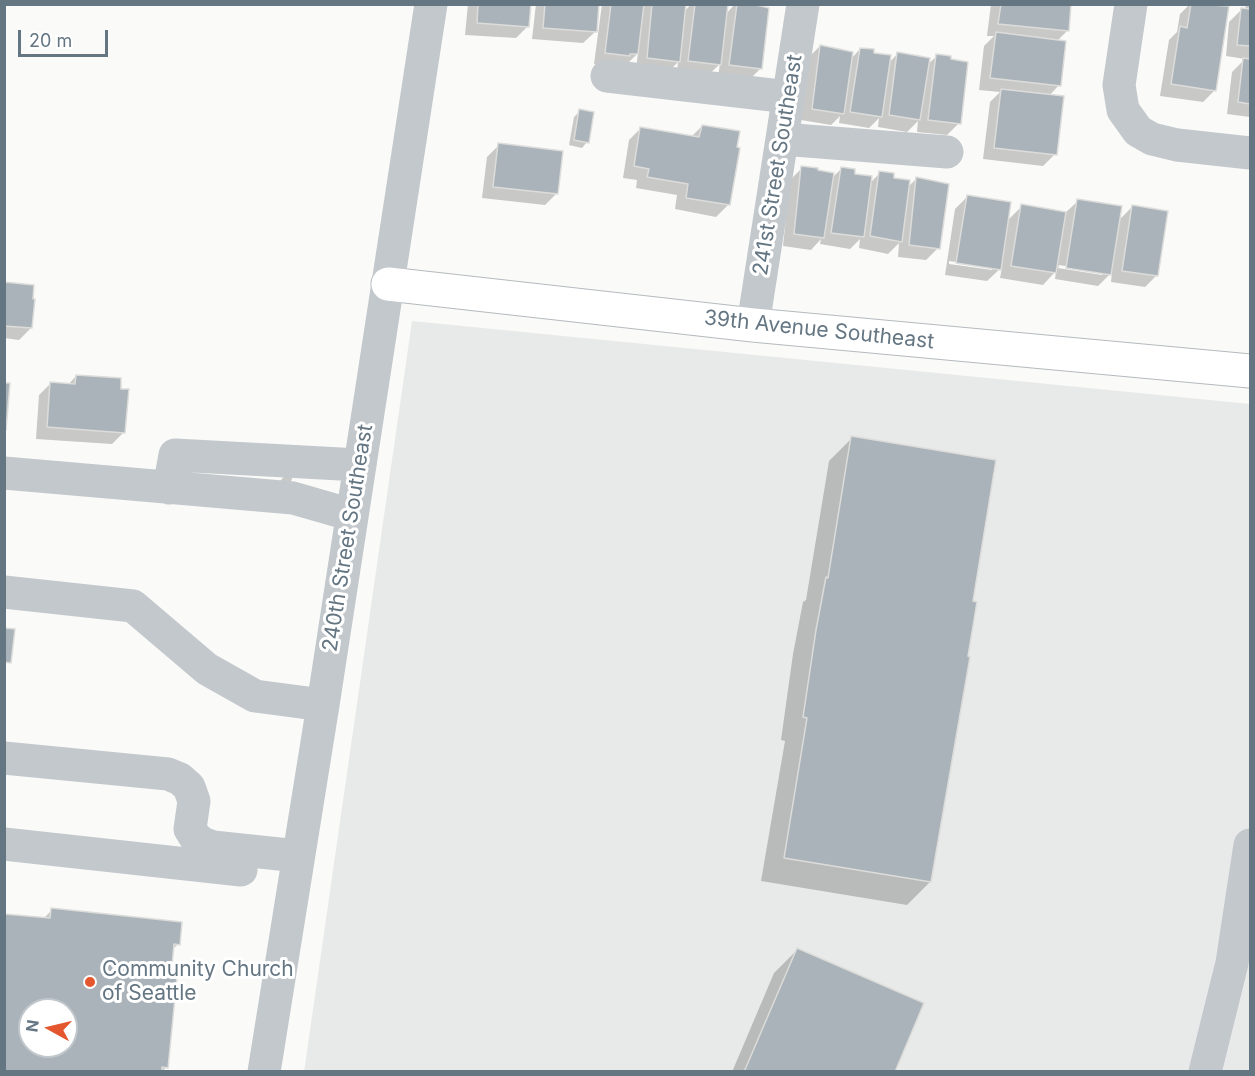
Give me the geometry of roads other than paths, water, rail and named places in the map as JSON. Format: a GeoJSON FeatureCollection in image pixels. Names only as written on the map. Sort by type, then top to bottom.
{"type":"FeatureCollection","features":[{"type":"Feature","properties":{"kind":"main road","name":"39th Avenue Southeast"},"geometry":{"type":"LineString","coordinates":[[388,284],[753,325],[1251,371]]}},
{"type":"Feature","properties":{"kind":"street","name":"240th Street Southeast"},"geometry":{"type":"LineString","coordinates":[[264,1071],[431,4]]}},
{"type":"Feature","properties":{"kind":"street","name":"241st Street Southeast"},"geometry":{"type":"LineString","coordinates":[[753,325],[804,4]]}},
{"type":"Feature","properties":{"kind":"street"},"geometry":{"type":"LineString","coordinates":[[1131,4],[1119,85],[1123,110],[1138,131],[1152,139],[1177,145],[1251,153]]}},
{"type":"Feature","properties":{"kind":"street"},"geometry":{"type":"LineString","coordinates":[[607,76],[789,97]]}},
{"type":"Feature","properties":{"kind":"street"},"geometry":{"type":"LineString","coordinates":[[782,139],[947,152]]}},
{"type":"Feature","properties":{"kind":"street"},"geometry":{"type":"LineString","coordinates":[[169,488],[175,455],[359,465]]}},
{"type":"Feature","properties":{"kind":"street"},"geometry":{"type":"LineString","coordinates":[[4,472],[293,498],[352,515]]}},
{"type":"Feature","properties":{"kind":"street"},"geometry":{"type":"LineString","coordinates":[[4,592],[133,606],[207,669],[255,696],[323,705]]}},
{"type":"Feature","properties":{"kind":"street"},"geometry":{"type":"LineString","coordinates":[[4,758],[168,774],[180,779],[189,787],[194,801],[190,829],[202,843],[296,866]]}},
{"type":"Feature","properties":{"kind":"street"},"geometry":{"type":"LineString","coordinates":[[4,844],[296,866]]}},
{"type":"Feature","properties":{"kind":"street"},"geometry":{"type":"LineString","coordinates":[[1205,1071],[1232,963],[1251,845]]}},
{"type":"Feature","properties":{"kind":"place","name":"Community Church of Seattle"},"geometry":{"type":"Point","coordinates":[90,982]}}]}
